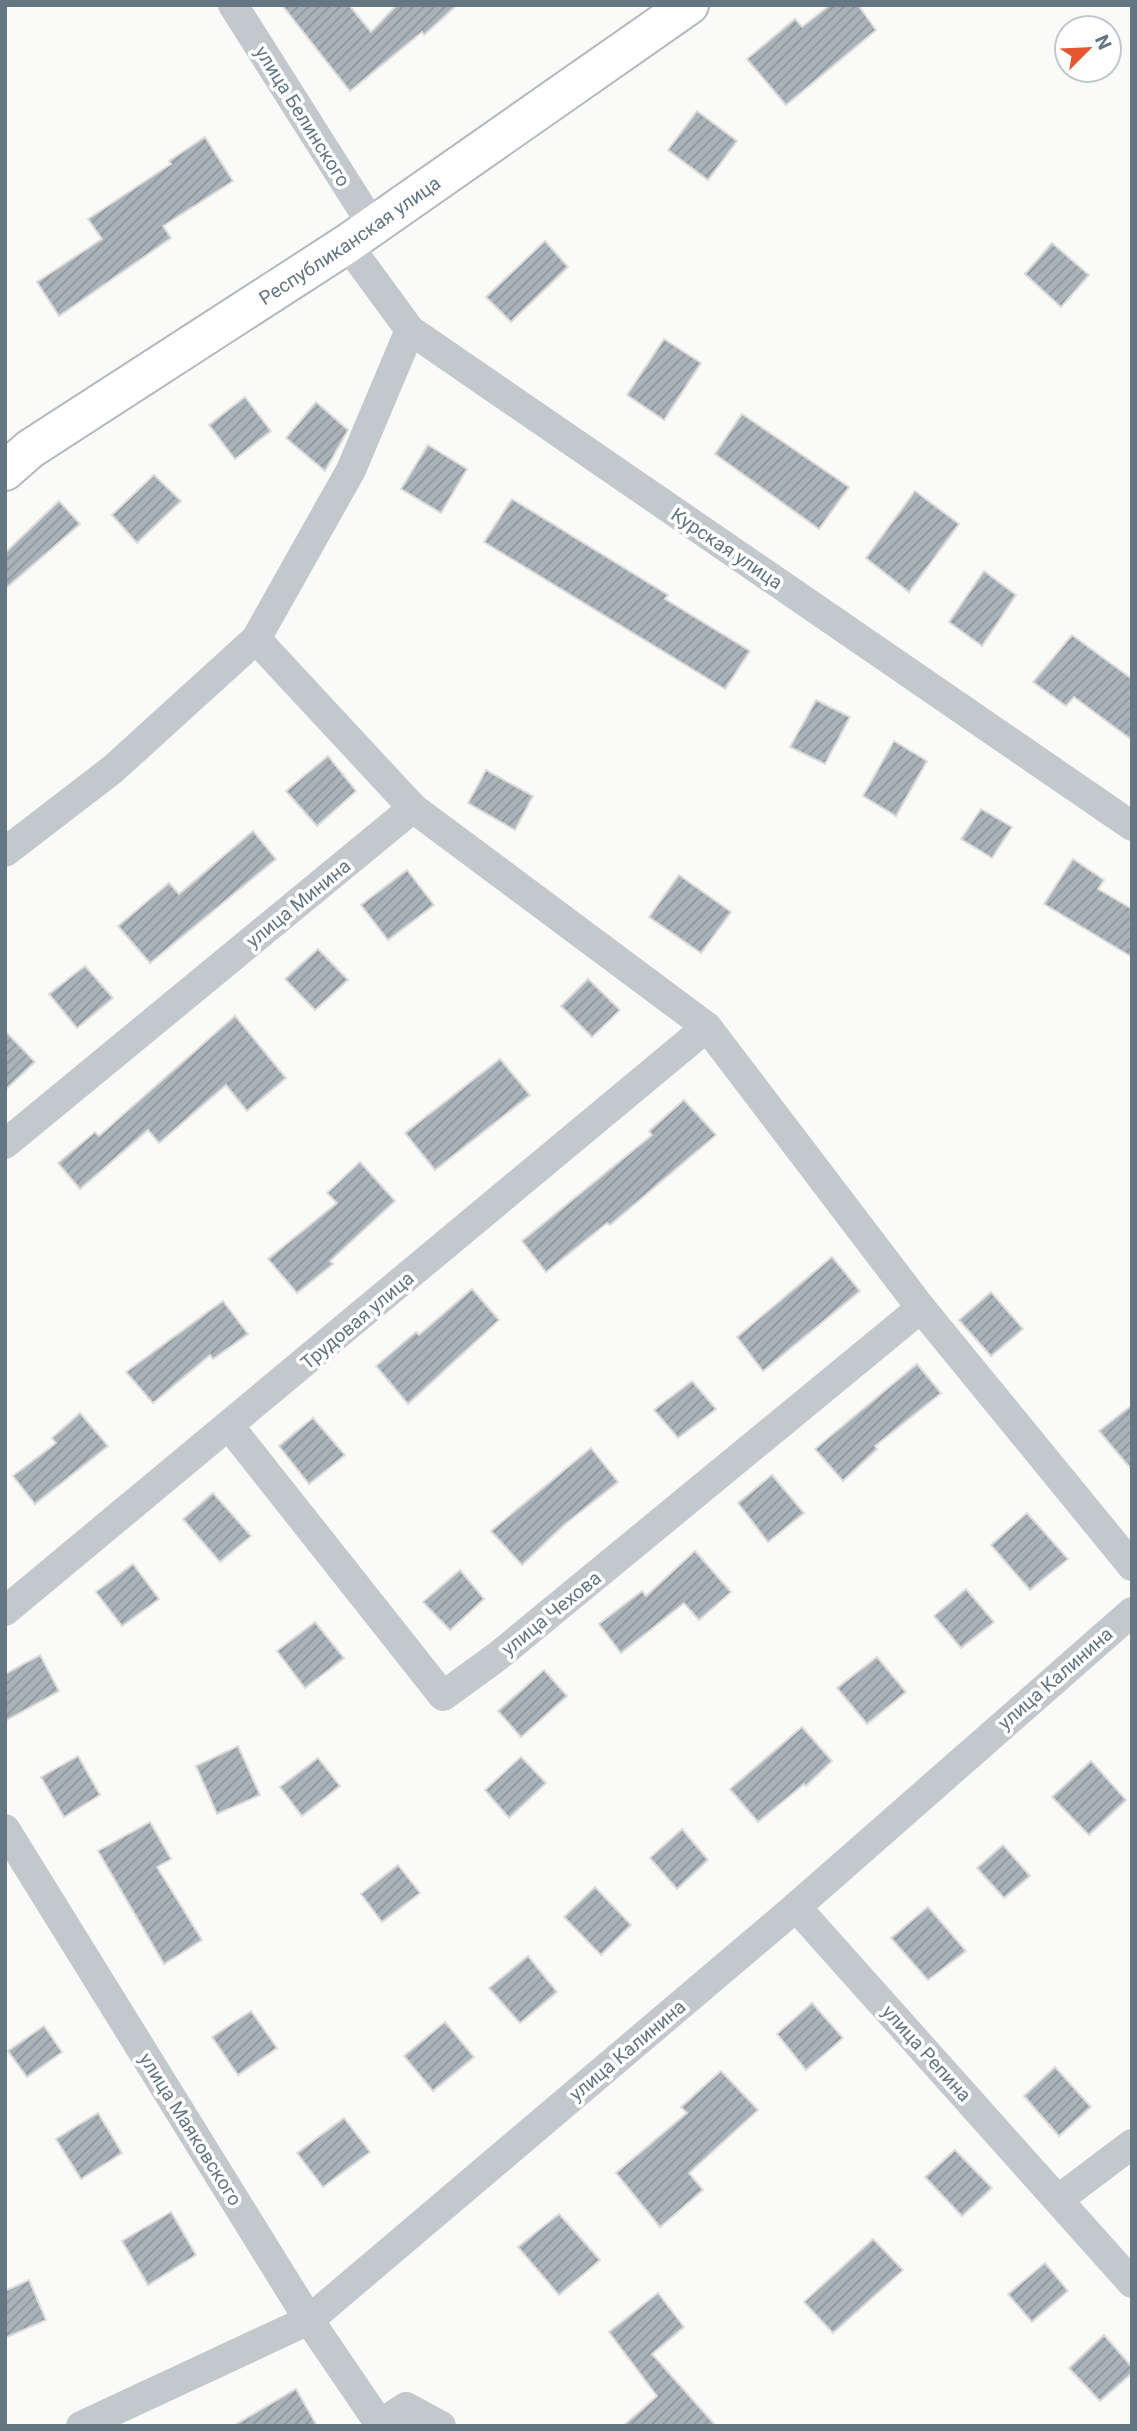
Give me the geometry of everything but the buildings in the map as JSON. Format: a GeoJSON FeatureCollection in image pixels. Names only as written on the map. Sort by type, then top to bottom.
{"type":"FeatureCollection","features":[{"type":"Feature","properties":{"kind":"street","name":"улица Белинского"},"geometry":{"type":"LineString","coordinates":[[233,5],[360,235]]}},
{"type":"Feature","properties":{"kind":"street","name":"Республиканская улица"},"geometry":{"type":"LineString","coordinates":[[5,471],[30,449],[360,235],[689,5]]}},
{"type":"Feature","properties":{"kind":"street","name":"Курская улица"},"geometry":{"type":"LineString","coordinates":[[360,235],[410,330],[1132,826]]}},
{"type":"Feature","properties":{"kind":"street"},"geometry":{"type":"LineString","coordinates":[[5,852],[113,769],[256,639],[351,470],[410,330]]}},
{"type":"Feature","properties":{"kind":"street"},"geometry":{"type":"LineString","coordinates":[[256,639],[413,808],[707,1027],[921,1308],[1132,1566]]}},
{"type":"Feature","properties":{"kind":"street","name":"улица Минина"},"geometry":{"type":"LineString","coordinates":[[5,1144],[413,808]]}},
{"type":"Feature","properties":{"kind":"street","name":"Трудовая улица"},"geometry":{"type":"LineString","coordinates":[[5,1611],[230,1427],[707,1027]]}},
{"type":"Feature","properties":{"kind":"street","name":"улица Чехова"},"geometry":{"type":"LineString","coordinates":[[230,1427],[443,1696],[498,1656],[921,1308]]}},
{"type":"Feature","properties":{"kind":"street","name":"улица Калинина"},"geometry":{"type":"LineString","coordinates":[[82,2426],[309,2320],[796,1907],[1132,1612]]}},
{"type":"Feature","properties":{"kind":"street","name":"улица Маяковского"},"geometry":{"type":"LineString","coordinates":[[5,1829],[309,2320],[381,2425]]}},
{"type":"Feature","properties":{"kind":"street","name":"улица Репина"},"geometry":{"type":"LineString","coordinates":[[796,1907],[1132,2283]]}},
{"type":"Feature","properties":{"kind":"street"},"geometry":{"type":"LineString","coordinates":[[1059,2199],[1132,2144]]}},
{"type":"Feature","properties":{"kind":"street"},"geometry":{"type":"LineString","coordinates":[[381,2425],[406,2407],[441,2426]]}}]}
